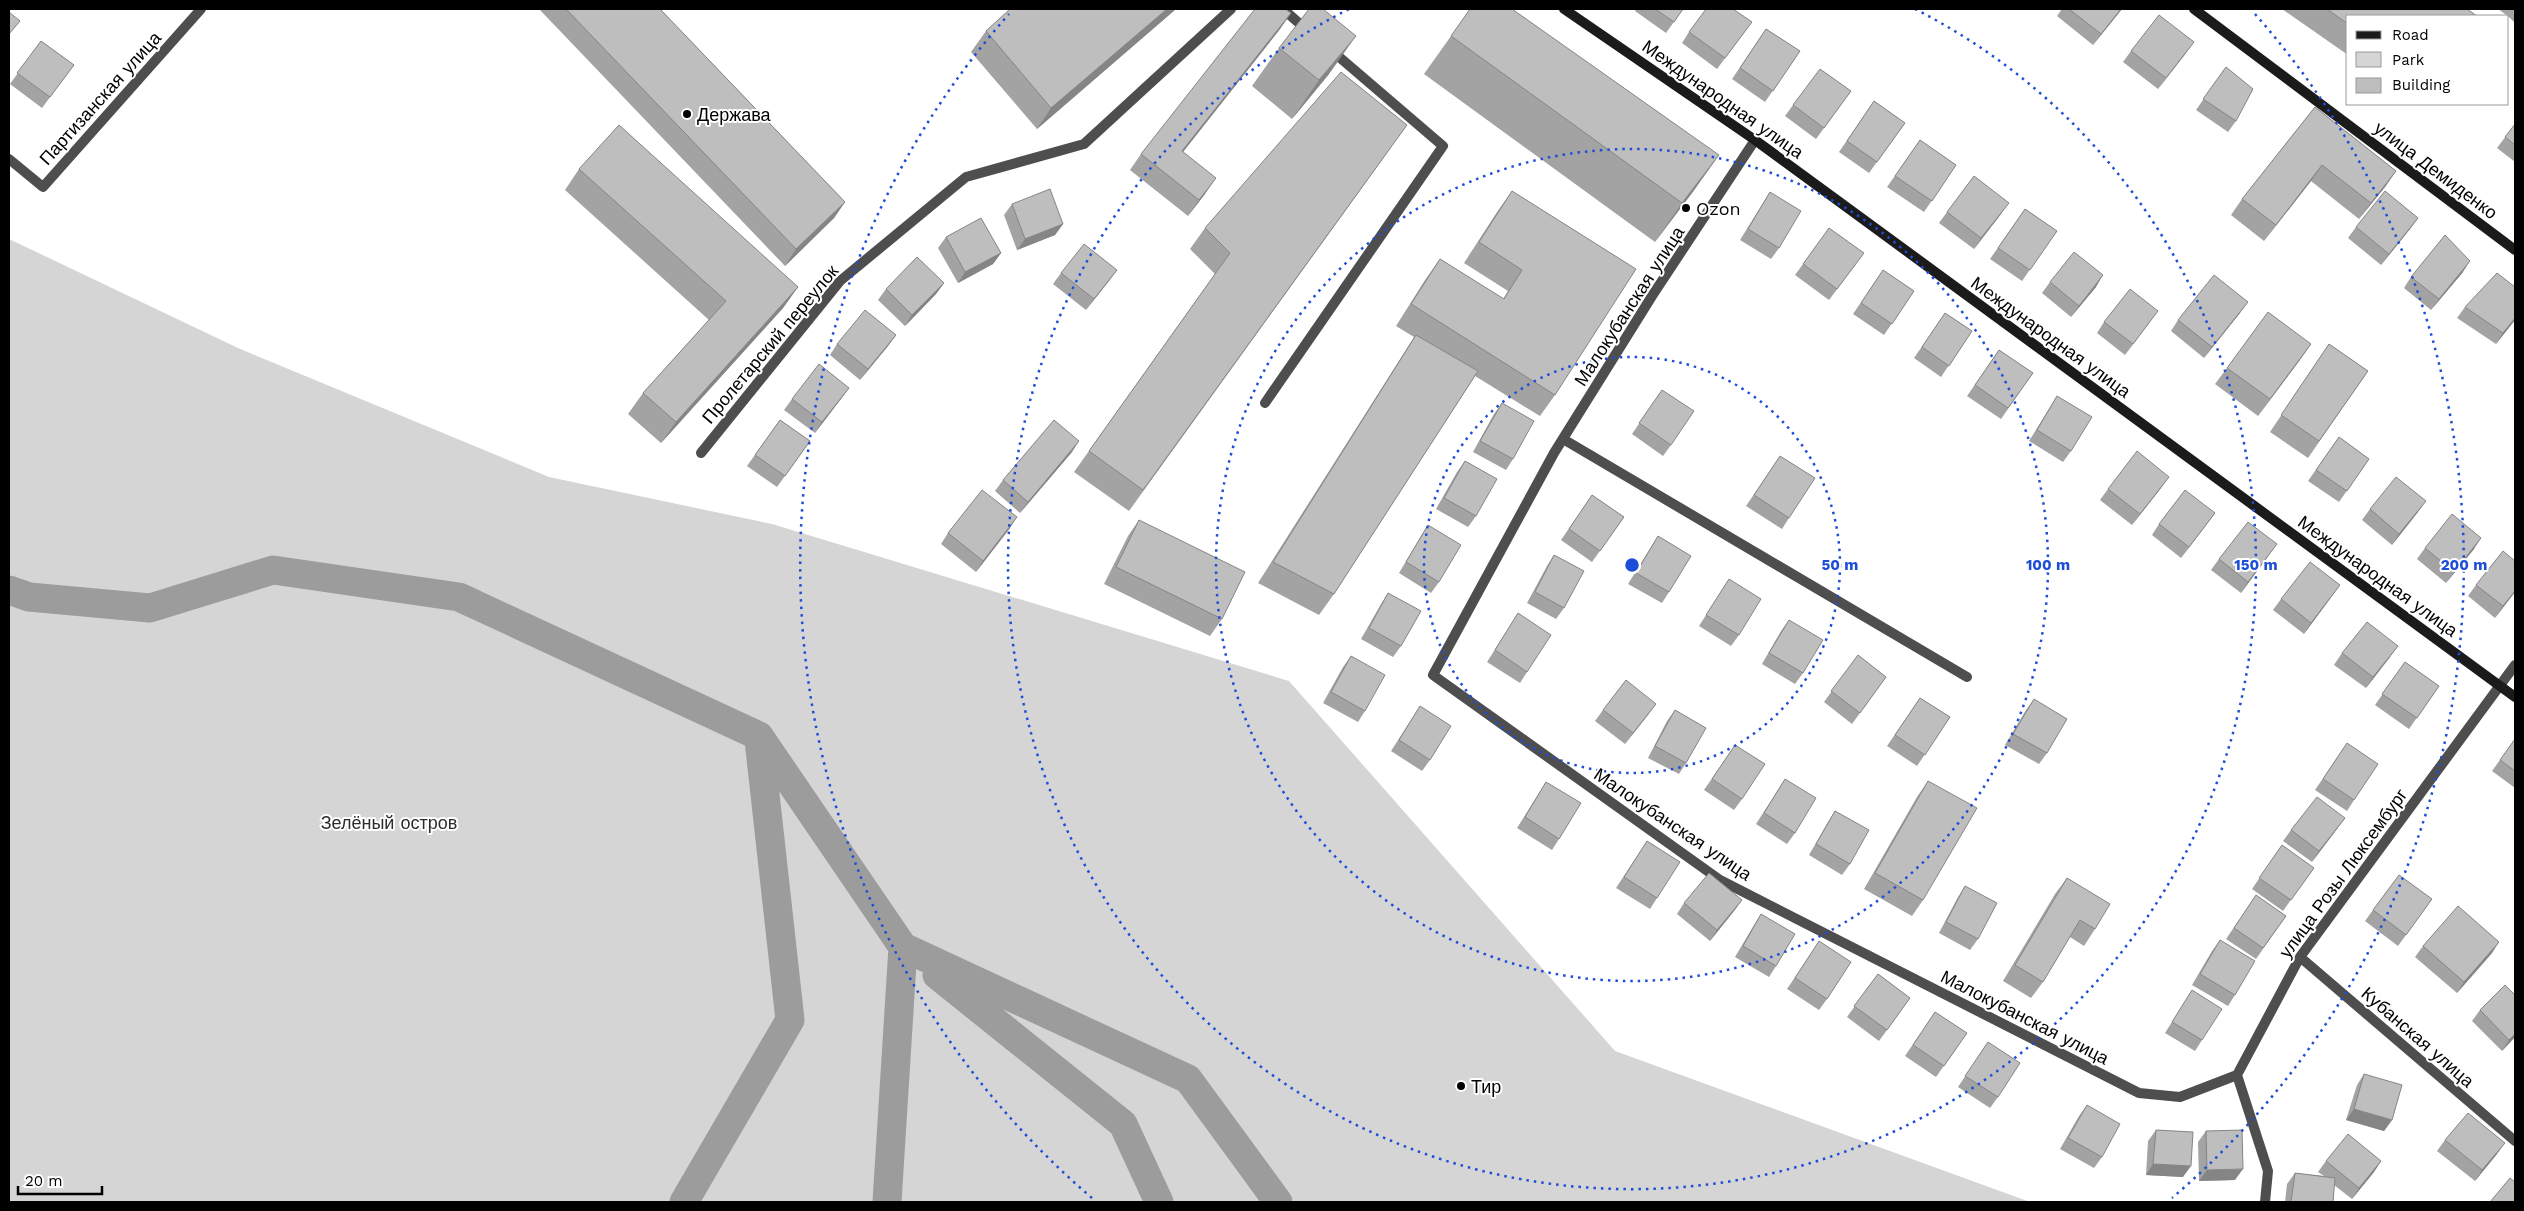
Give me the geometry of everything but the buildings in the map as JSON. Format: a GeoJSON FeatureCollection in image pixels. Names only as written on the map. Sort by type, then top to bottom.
{"type":"FeatureCollection","features":[{"type":"Feature","properties":{"kind":"street","name":"Партизанская улица"},"geometry":{"type":"LineString","coordinates":[[9,159],[43,187],[201,9]]}},
{"type":"Feature","properties":{"kind":"street","name":"Пролетарский переулок"},"geometry":{"type":"LineString","coordinates":[[701,453],[848,275],[966,177],[1084,144],[1231,9]]}},
{"type":"Feature","properties":{"kind":"street"},"geometry":{"type":"LineString","coordinates":[[1265,403],[1443,146],[1283,9]]}},
{"type":"Feature","properties":{"kind":"street","name":"Международная улица"},"geometry":{"type":"LineString","coordinates":[[1564,9],[1755,140],[2515,697]]}},
{"type":"Feature","properties":{"kind":"street","name":"улица Демиденко"},"geometry":{"type":"LineString","coordinates":[[2194,9],[2515,250]]}},
{"type":"Feature","properties":{"kind":"street","name":"Малокубанская улица"},"geometry":{"type":"LineString","coordinates":[[1755,140],[1652,296],[1563,439],[1433,676],[1720,880],[2139,1093],[2180,1097],[2237,1075]]}},
{"type":"Feature","properties":{"kind":"street"},"geometry":{"type":"LineString","coordinates":[[1563,439],[1967,677]]}},
{"type":"Feature","properties":{"kind":"street","name":"улица Розы Люксембург"},"geometry":{"type":"LineString","coordinates":[[2237,1075],[2300,957],[2515,665]]}},
{"type":"Feature","properties":{"kind":"street","name":"Кубанская улица"},"geometry":{"type":"LineString","coordinates":[[2300,957],[2515,1141]]}},
{"type":"Feature","properties":{"kind":"street"},"geometry":{"type":"LineString","coordinates":[[2237,1075],[2268,1171],[2266,1202]]}},
{"type":"Feature","properties":{"kind":"green space","name":"Зелёный остров"},"geometry":{"type":"Polygon","coordinates":[[[9,239],[238,348],[549,477],[772,524],[1289,681],[1615,1051],[2030,1202],[9,1202],[9,239]]]}},
{"type":"Feature","properties":{"kind":"waterway"},"geometry":{"type":"LineString","coordinates":[[9,590],[29,597],[150,608],[273,570],[459,597],[759,736],[903,947],[1188,1079],[1278,1202]]}},
{"type":"Feature","properties":{"kind":"waterway"},"geometry":{"type":"LineString","coordinates":[[684,1202],[790,1020],[759,740]]}},
{"type":"Feature","properties":{"kind":"waterway"},"geometry":{"type":"LineString","coordinates":[[887,1202],[903,947]]}},
{"type":"Feature","properties":{"kind":"waterway"},"geometry":{"type":"LineString","coordinates":[[937,975],[1123,1124],[1159,1202]]}},
{"type":"Feature","properties":{"kind":"place","name":"Держава"},"geometry":{"type":"Point","coordinates":[687,114]}},
{"type":"Feature","properties":{"kind":"place","name":"Ozon"},"geometry":{"type":"Point","coordinates":[1686,208]}},
{"type":"Feature","properties":{"kind":"place","name":"Тир"},"geometry":{"type":"Point","coordinates":[1461,1086]}}]}
